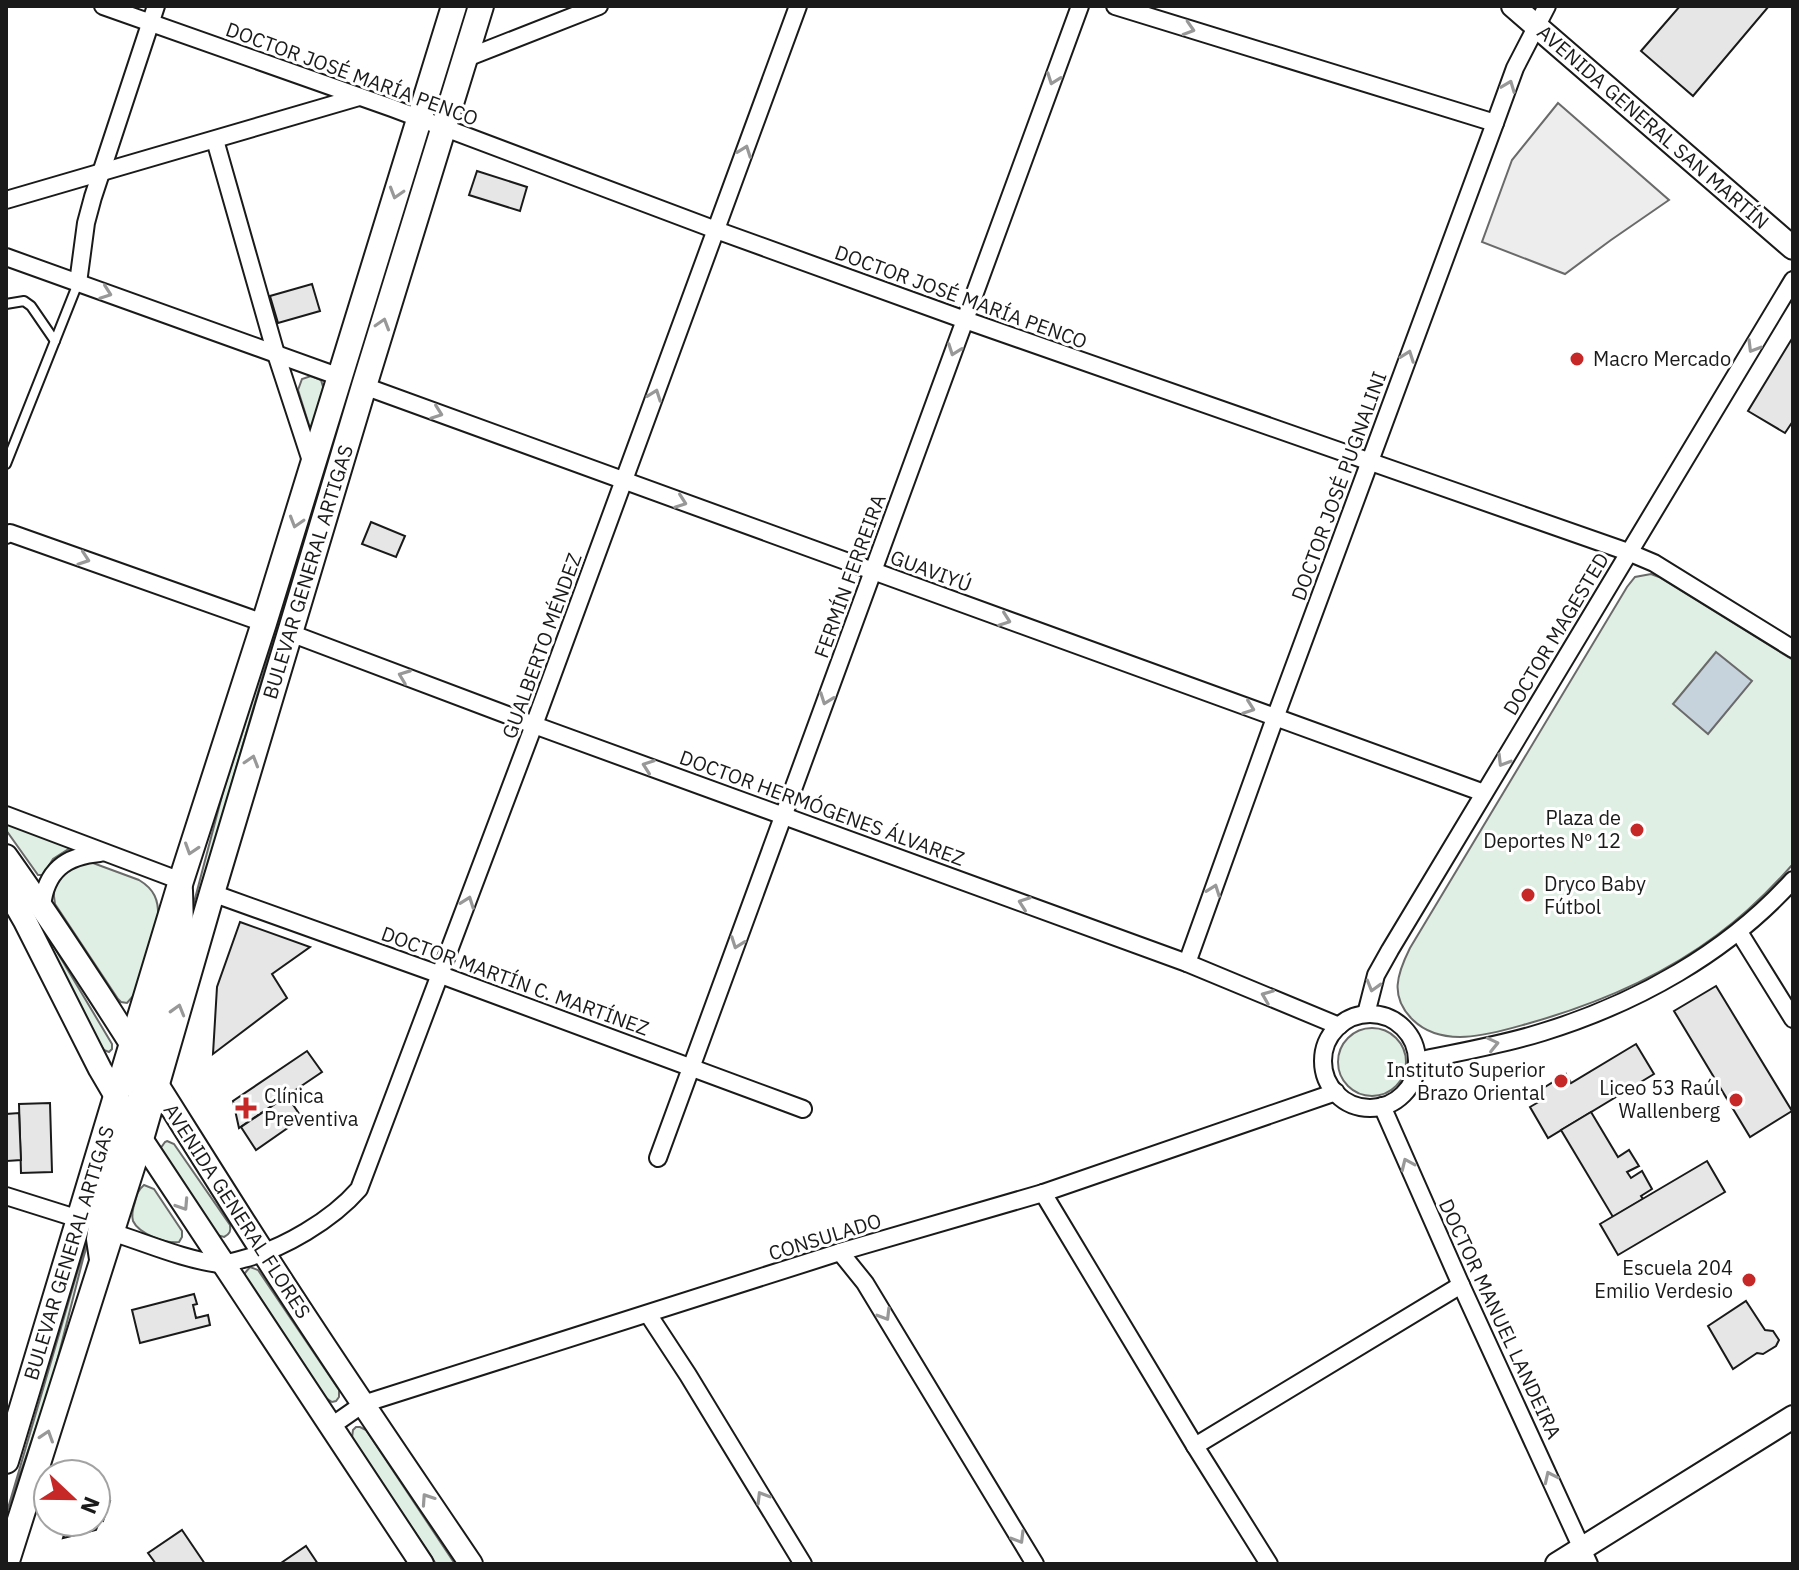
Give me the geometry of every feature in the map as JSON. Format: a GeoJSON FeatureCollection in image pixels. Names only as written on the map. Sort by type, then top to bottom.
{"type":"FeatureCollection","features":[{"type":"Feature","properties":{"kind":"main road","name":"BULEVAR GENERAL ARTIGAS"},"geometry":{"type":"LineString","coordinates":[[6,1461],[79,1219],[122,1106],[181,881],[454,6]]}},
{"type":"Feature","properties":{"kind":"main road","name":"BULEVAR GENERAL ARTIGAS"},"geometry":{"type":"LineString","coordinates":[[6,1564],[141,1139],[364,386],[481,6]]}},
{"type":"Feature","properties":{"kind":"main road","name":"AVENIDA GENERAL SAN MARTÍN"},"geometry":{"type":"LineString","coordinates":[[1513,6],[1541,16],[1793,248]]}},
{"type":"Feature","properties":{"kind":"main road","name":"AVENIDA GENERAL FLORES"},"geometry":{"type":"LineString","coordinates":[[6,856],[138,1054],[264,1254],[471,1564]]}},
{"type":"Feature","properties":{"kind":"main road","name":"AVENIDA GENERAL FLORES"},"geometry":{"type":"LineString","coordinates":[[6,888],[100,1069],[141,1139],[422,1564]]}},
{"type":"Feature","properties":{"kind":"main road","name":"BULEVAR GENERAL ARTIGAS"},"geometry":{"type":"LineString","coordinates":[[138,1054],[141,1139]]}},
{"type":"Feature","properties":{"kind":"main road","name":"BULEVAR GENERAL ARTIGAS"},"geometry":{"type":"LineString","coordinates":[[102,1265],[98,1239],[123,1142],[122,1106]]}},
{"type":"Feature","properties":{"kind":"main road"},"geometry":{"type":"LineString","coordinates":[[1557,1564],[1586,1556],[1793,1417]]}},
{"type":"Feature","properties":{"kind":"street","name":"DOCTOR JOSÉ MARÍA PENCO"},"geometry":{"type":"LineString","coordinates":[[103,6],[419,118],[965,320],[1628,552],[1654,563],[1793,649]]}},
{"type":"Feature","properties":{"kind":"street"},"geometry":{"type":"LineString","coordinates":[[78,283],[86,223],[93,197],[156,6]]}},
{"type":"Feature","properties":{"kind":"street"},"geometry":{"type":"LineString","coordinates":[[464,59],[599,6]]}},
{"type":"Feature","properties":{"kind":"street","name":"GUALBERTO MÉNDEZ"},"geometry":{"type":"LineString","coordinates":[[223,1264],[264,1254],[291,1241],[346,1204],[359,1189],[534,725],[798,6]]}},
{"type":"Feature","properties":{"kind":"street","name":"FERMÍN FERREIRA"},"geometry":{"type":"LineString","coordinates":[[658,1158],[1080,6]]}},
{"type":"Feature","properties":{"kind":"street"},"geometry":{"type":"LineString","coordinates":[[1115,6],[1495,123]]}},
{"type":"Feature","properties":{"kind":"street","name":"DOCTOR JOSÉ PUGNALINI"},"geometry":{"type":"LineString","coordinates":[[1187,963],[1515,68],[1541,16]]}},
{"type":"Feature","properties":{"kind":"street"},"geometry":{"type":"LineString","coordinates":[[6,200],[359,97]]}},
{"type":"Feature","properties":{"kind":"street"},"geometry":{"type":"LineString","coordinates":[[215,140],[276,354],[313,465]]}},
{"type":"Feature","properties":{"kind":"street"},"geometry":{"type":"LineString","coordinates":[[6,257],[340,377]]}},
{"type":"Feature","properties":{"kind":"street","name":"DOCTOR MAGESTED"},"geometry":{"type":"LineString","coordinates":[[1366,1014],[1376,975],[1793,280]]}},
{"type":"Feature","properties":{"kind":"street","name":"GUAVIYÚ"},"geometry":{"type":"LineString","coordinates":[[364,386],[1484,793]]}},
{"type":"Feature","properties":{"kind":"street"},"geometry":{"type":"LineString","coordinates":[[8,534],[264,623]]}},
{"type":"Feature","properties":{"kind":"street","name":"DOCTOR HERMÓGENES ÁLVAREZ"},"geometry":{"type":"LineString","coordinates":[[290,633],[1187,963],[1339,1026]]}},
{"type":"Feature","properties":{"kind":"street"},"geometry":{"type":"LineString","coordinates":[[6,815],[181,881]]}},
{"type":"Feature","properties":{"kind":"street"},"geometry":{"type":"LineString","coordinates":[[42,906],[43,892],[60,866],[80,856],[105,853]]}},
{"type":"Feature","properties":{"kind":"street"},"geometry":{"type":"LineString","coordinates":[[1417,1061],[1543,1032],[1622,1002],[1700,960],[1739,932],[1793,880]]}},
{"type":"Feature","properties":{"kind":"street","name":"DOCTOR MARTÍN C. MARTÍNEZ"},"geometry":{"type":"LineString","coordinates":[[212,893],[803,1109]]}},
{"type":"Feature","properties":{"kind":"street"},"geometry":{"type":"LineString","coordinates":[[1739,932],[1793,1019]]}},
{"type":"Feature","properties":{"kind":"street"},"geometry":{"type":"LineString","coordinates":[[1366,1014],[1388,1017],[1397,1022],[1412,1039],[1417,1061],[1411,1083],[1404,1093],[1382,1106],[1353,1104],[1336,1092],[1329,1084],[1323,1063],[1327,1043],[1339,1026],[1366,1014]]}},
{"type":"Feature","properties":{"kind":"street","name":"CONSULADO"},"geometry":{"type":"LineString","coordinates":[[330,1427],[363,1404],[840,1252],[1043,1193],[1336,1092]]}},
{"type":"Feature","properties":{"kind":"street","name":"DOCTOR MANUEL LANDEIRA"},"geometry":{"type":"LineString","coordinates":[[1382,1106],[1586,1556]]}},
{"type":"Feature","properties":{"kind":"street"},"geometry":{"type":"LineString","coordinates":[[1043,1193],[1269,1564]]}},
{"type":"Feature","properties":{"kind":"street"},"geometry":{"type":"LineString","coordinates":[[6,1196],[79,1219]]}},
{"type":"Feature","properties":{"kind":"street"},"geometry":{"type":"LineString","coordinates":[[111,1232],[185,1257],[223,1264]]}},
{"type":"Feature","properties":{"kind":"street"},"geometry":{"type":"LineString","coordinates":[[840,1252],[865,1283],[1035,1564]]}},
{"type":"Feature","properties":{"kind":"street"},"geometry":{"type":"LineString","coordinates":[[1195,1446],[1461,1285]]}},
{"type":"Feature","properties":{"kind":"street"},"geometry":{"type":"LineString","coordinates":[[648,1314],[803,1564]]}},
{"type":"Feature","properties":{"kind":"lane"},"geometry":{"type":"LineString","coordinates":[[6,464],[78,283]]}},
{"type":"Feature","properties":{"kind":"lane"},"geometry":{"type":"LineString","coordinates":[[6,304],[24,301],[31,306],[55,341]]}},
{"type":"Feature","properties":{"kind":"green space"},"geometry":{"type":"Polygon","coordinates":[[[428,134],[271,647],[156,1047],[223,792],[428,134]]]}},
{"type":"Feature","properties":{"kind":"green space"},"geometry":{"type":"Polygon","coordinates":[[[311,376],[321,380],[324,390],[312,427],[298,390],[302,379],[311,376]]]}},
{"type":"Feature","properties":{"kind":"green space","name":"Plaza de Deportes Nº 12"},"geometry":{"type":"Polygon","coordinates":[[[1651,574],[1793,660],[1793,864],[1738,919],[1717,935],[1674,964],[1628,988],[1555,1015],[1485,1034],[1454,1037],[1425,1029],[1405,1011],[1398,994],[1399,976],[1410,948],[1627,587],[1635,577],[1651,574]]]}},
{"type":"Feature","properties":{"kind":"green space"},"geometry":{"type":"Polygon","coordinates":[[[7,822],[70,848],[53,859],[43,875],[38,875],[6,830],[7,822]]]}},
{"type":"Feature","properties":{"kind":"green space"},"geometry":{"type":"Polygon","coordinates":[[[80,862],[93,863],[139,880],[152,891],[158,905],[158,917],[134,995],[127,1003],[118,999],[55,904],[56,883],[68,869],[80,862]]]}},
{"type":"Feature","properties":{"kind":"green space"},"geometry":{"type":"Polygon","coordinates":[[[16,883],[112,1044],[109,1052],[104,1050],[95,1036],[16,883]]]}},
{"type":"Feature","properties":{"kind":"green space"},"geometry":{"type":"Polygon","coordinates":[[[1372,1028],[1396,1038],[1406,1062],[1396,1086],[1372,1096],[1348,1086],[1338,1062],[1348,1038],[1372,1028]]]}},
{"type":"Feature","properties":{"kind":"green space"},"geometry":{"type":"Polygon","coordinates":[[[167,1141],[174,1144],[230,1225],[226,1236],[217,1235],[160,1149],[167,1141]]]}},
{"type":"Feature","properties":{"kind":"green space"},"geometry":{"type":"Polygon","coordinates":[[[114,1147],[52,1381],[6,1515],[114,1147]]]}},
{"type":"Feature","properties":{"kind":"green space"},"geometry":{"type":"Polygon","coordinates":[[[144,1185],[154,1189],[182,1231],[179,1242],[153,1237],[136,1226],[132,1211],[139,1190],[144,1185]]]}},
{"type":"Feature","properties":{"kind":"green space"},"geometry":{"type":"Polygon","coordinates":[[[250,1267],[258,1270],[339,1390],[336,1401],[326,1398],[245,1278],[250,1267]]]}},
{"type":"Feature","properties":{"kind":"green space"},"geometry":{"type":"Polygon","coordinates":[[[356,1427],[366,1430],[455,1564],[436,1564],[352,1438],[356,1427]]]}},
{"type":"Feature","properties":{"kind":"shaded area"},"geometry":{"type":"Polygon","coordinates":[[[1558,103],[1669,200],[1565,274],[1482,242],[1512,160],[1558,103]]]}},
{"type":"Feature","properties":{"kind":"shaded area"},"geometry":{"type":"Polygon","coordinates":[[[1716,652],[1752,681],[1708,734],[1673,704],[1716,652]]]}},
{"type":"Feature","properties":{"kind":"building"},"geometry":{"type":"Polygon","coordinates":[[[1680,6],[1769,6],[1693,96],[1641,51],[1680,6]]]}},
{"type":"Feature","properties":{"kind":"building"},"geometry":{"type":"Polygon","coordinates":[[[477,171],[527,187],[520,211],[469,195],[477,171]]]}},
{"type":"Feature","properties":{"kind":"building"},"geometry":{"type":"Polygon","coordinates":[[[312,284],[320,311],[278,323],[270,296],[312,284]]]}},
{"type":"Feature","properties":{"kind":"building"},"geometry":{"type":"Polygon","coordinates":[[[1793,337],[1793,421],[1785,433],[1748,411],[1793,337]]]}},
{"type":"Feature","properties":{"kind":"building"},"geometry":{"type":"Polygon","coordinates":[[[371,522],[405,536],[396,557],[362,544],[371,522]]]}},
{"type":"Feature","properties":{"kind":"building"},"geometry":{"type":"Polygon","coordinates":[[[240,922],[310,947],[272,974],[287,998],[213,1054],[217,987],[240,922]]]}},
{"type":"Feature","properties":{"kind":"building"},"geometry":{"type":"Polygon","coordinates":[[[1716,986],[1792,1111],[1750,1137],[1674,1011],[1716,986]]]}},
{"type":"Feature","properties":{"kind":"building"},"geometry":{"type":"Polygon","coordinates":[[[1636,1044],[1654,1074],[1548,1138],[1530,1107],[1542,1100],[1537,1092],[1566,1074],[1571,1083],[1636,1044]]]}},
{"type":"Feature","properties":{"kind":"building"},"geometry":{"type":"Polygon","coordinates":[[[307,1051],[322,1072],[239,1128],[233,1101],[307,1051]]]}},
{"type":"Feature","properties":{"kind":"building"},"geometry":{"type":"Polygon","coordinates":[[[287,1096],[302,1118],[256,1150],[241,1127],[287,1096]]]}},
{"type":"Feature","properties":{"kind":"building"},"geometry":{"type":"Polygon","coordinates":[[[50,1103],[52,1172],[21,1173],[19,1104],[50,1103]]]}},
{"type":"Feature","properties":{"kind":"building"},"geometry":{"type":"Polygon","coordinates":[[[1591,1112],[1618,1157],[1629,1150],[1639,1166],[1627,1172],[1631,1178],[1642,1171],[1652,1189],[1641,1196],[1643,1199],[1613,1217],[1561,1130],[1591,1112]]]}},
{"type":"Feature","properties":{"kind":"building"},"geometry":{"type":"Polygon","coordinates":[[[19,1113],[21,1160],[7,1161],[6,1114],[19,1113]]]}},
{"type":"Feature","properties":{"kind":"building"},"geometry":{"type":"Polygon","coordinates":[[[1707,1161],[1725,1192],[1618,1255],[1600,1224],[1707,1161]]]}},
{"type":"Feature","properties":{"kind":"building"},"geometry":{"type":"Polygon","coordinates":[[[194,1294],[196,1318],[208,1315],[210,1325],[140,1343],[132,1310],[194,1294]]]}},
{"type":"Feature","properties":{"kind":"building"},"geometry":{"type":"Polygon","coordinates":[[[1746,1301],[1765,1330],[1773,1331],[1779,1340],[1776,1346],[1763,1354],[1757,1353],[1733,1369],[1708,1326],[1746,1301]]]}},
{"type":"Feature","properties":{"kind":"building"},"geometry":{"type":"Polygon","coordinates":[[[182,1530],[205,1564],[156,1564],[148,1553],[182,1530]]]}},
{"type":"Feature","properties":{"kind":"building"},"geometry":{"type":"Polygon","coordinates":[[[306,1546],[318,1564],[280,1564],[281,1563],[306,1546]]]}},
{"type":"Feature","properties":{"kind":"place","name":"Macro Mercado"},"geometry":{"type":"Point","coordinates":[1577,359]}},
{"type":"Feature","properties":{"kind":"place","name":"Plaza de Deportes Nº 12"},"geometry":{"type":"Point","coordinates":[1637,830]}},
{"type":"Feature","properties":{"kind":"place","name":"Dryco Baby Fútbol"},"geometry":{"type":"Point","coordinates":[1528,895]}},
{"type":"Feature","properties":{"kind":"place","name":"Instituto Superior Brazo Oriental"},"geometry":{"type":"Point","coordinates":[1561,1081]}},
{"type":"Feature","properties":{"kind":"place","name":"Liceo 53 Raúl Wallenberg"},"geometry":{"type":"Point","coordinates":[1736,1100]}},
{"type":"Feature","properties":{"kind":"place","name":"Clínica Preventiva"},"geometry":{"type":"Point","coordinates":[246,1108]}},
{"type":"Feature","properties":{"kind":"place","name":"Escuela 204 Emilio Verdesio"},"geometry":{"type":"Point","coordinates":[1749,1280]}}]}
